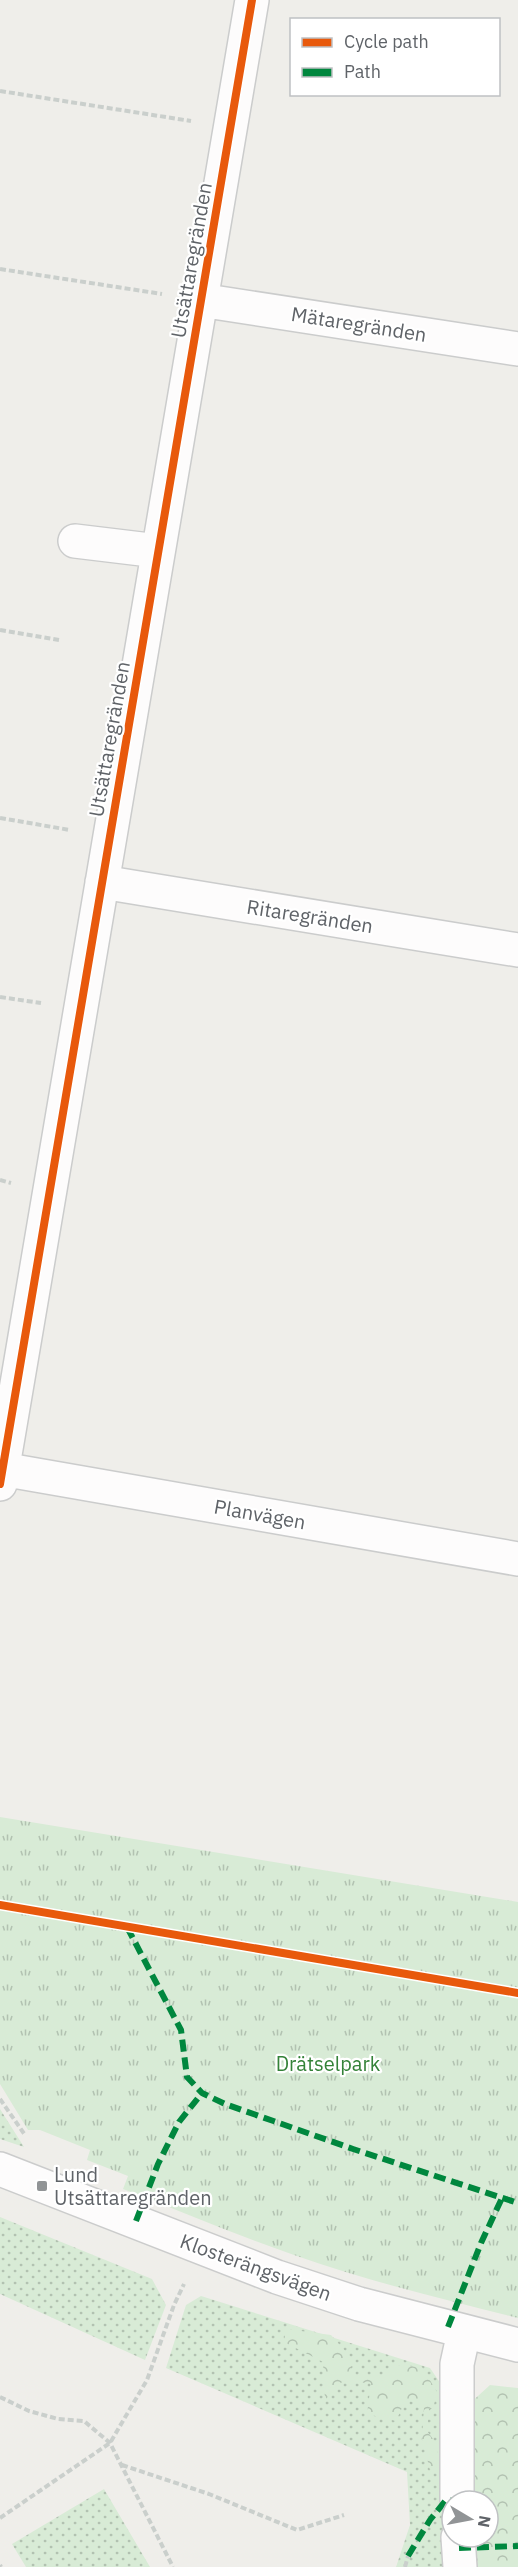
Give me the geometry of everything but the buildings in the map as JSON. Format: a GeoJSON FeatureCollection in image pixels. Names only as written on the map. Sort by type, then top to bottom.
{"type":"FeatureCollection","features":[{"type":"Feature","properties":{"kind":"street","name":"Utsättaregränden"},"geometry":{"type":"LineString","coordinates":[[1,1476],[252,0]]}},
{"type":"Feature","properties":{"kind":"street","name":"Mätaregränden"},"geometry":{"type":"LineString","coordinates":[[200,300],[518,349]]}},
{"type":"Feature","properties":{"kind":"street"},"geometry":{"type":"LineString","coordinates":[[75,541],[158,551]]}},
{"type":"Feature","properties":{"kind":"street","name":"Ritaregränden"},"geometry":{"type":"LineString","coordinates":[[102,882],[518,951]]}},
{"type":"Feature","properties":{"kind":"street","name":"Planvägen"},"geometry":{"type":"LineString","coordinates":[[1,1476],[518,1559]]}},
{"type":"Feature","properties":{"kind":"street","name":"Klosterängsvägen"},"geometry":{"type":"LineString","coordinates":[[0,2169],[277,2277],[358,2304],[518,2345]]}},
{"type":"Feature","properties":{"kind":"street"},"geometry":{"type":"LineString","coordinates":[[457,2489],[457,2364],[464,2332]]}},
{"type":"Feature","properties":{"kind":"street"},"geometry":{"type":"LineString","coordinates":[[459,2549],[460,2567]]}},
{"type":"Feature","properties":{"kind":"path"},"geometry":{"type":"LineString","coordinates":[[0,91],[230,128]]}},
{"type":"Feature","properties":{"kind":"path"},"geometry":{"type":"LineString","coordinates":[[0,268],[200,300]]}},
{"type":"Feature","properties":{"kind":"path"},"geometry":{"type":"LineString","coordinates":[[0,630],[59,640]]}},
{"type":"Feature","properties":{"kind":"path"},"geometry":{"type":"LineString","coordinates":[[0,818],[110,836]]}},
{"type":"Feature","properties":{"kind":"path"},"geometry":{"type":"LineString","coordinates":[[0,2099],[29,2139]]}},
{"type":"Feature","properties":{"kind":"path"},"geometry":{"type":"LineString","coordinates":[[0,2518],[110,2443],[147,2380],[174,2305],[187,2278]]}},
{"type":"Feature","properties":{"kind":"path"},"geometry":{"type":"LineString","coordinates":[[0,2397],[29,2411],[58,2419],[84,2421],[110,2443],[173,2567]]}},
{"type":"Feature","properties":{"kind":"path"},"geometry":{"type":"LineString","coordinates":[[121,2464],[209,2494],[297,2530],[344,2515]]}},
{"type":"Feature","properties":{"kind":"path"},"geometry":{"type":"LineString","coordinates":[[405,2567],[408,2556]]}},
{"type":"Feature","properties":{"kind":"green space","name":"Drätselpark"},"geometry":{"type":"Polygon","coordinates":[[[0,1817],[518,1902],[518,2318],[349,2273],[251,2239],[123,2189],[128,2176],[87,2160],[90,2150],[40,2130],[28,2130],[0,2084],[0,1817]]]}},
{"type":"Feature","properties":{"kind":"green space"},"geometry":{"type":"Polygon","coordinates":[[[0,2109],[24,2147],[0,2139],[0,2109]]]}},
{"type":"Feature","properties":{"kind":"green space"},"geometry":{"type":"Polygon","coordinates":[[[0,2217],[152,2279],[166,2305],[145,2360],[0,2294],[0,2217]]]}},
{"type":"Feature","properties":{"kind":"green space"},"geometry":{"type":"Polygon","coordinates":[[[201,2296],[430,2368],[443,2387],[448,2489],[440,2489],[440,2549],[451,2549],[452,2567],[396,2567],[410,2525],[407,2472],[166,2368],[186,2305],[201,2296]]]}},
{"type":"Feature","properties":{"kind":"green space"},"geometry":{"type":"Polygon","coordinates":[[[286,2329],[331,2335],[354,2361],[347,2376],[386,2377],[393,2365],[422,2367],[437,2392],[433,2409],[429,2409],[427,2431],[436,2443],[439,2465],[430,2470],[422,2439],[424,2407],[406,2399],[396,2421],[367,2414],[371,2383],[342,2382],[325,2400],[323,2362],[284,2342],[286,2329]]]}},
{"type":"Feature","properties":{"kind":"green space"},"geometry":{"type":"Polygon","coordinates":[[[490,2385],[518,2388],[518,2567],[475,2567],[474,2549],[500,2549],[500,2489],[471,2489],[467,2406],[490,2385]]]}},
{"type":"Feature","properties":{"kind":"green space"},"geometry":{"type":"Polygon","coordinates":[[[104,2489],[150,2567],[26,2567],[12,2544],[104,2489]]]}},
{"type":"Feature","properties":{"kind":"marked path"},"geometry":{"type":"LineString","coordinates":[[127,1927],[181,2030],[187,2077],[202,2093],[225,2104],[353,2149],[518,2203]]}},
{"type":"Feature","properties":{"kind":"marked path"},"geometry":{"type":"LineString","coordinates":[[136,2221],[158,2164],[179,2122],[202,2093]]}},
{"type":"Feature","properties":{"kind":"marked path"},"geometry":{"type":"LineString","coordinates":[[448,2327],[481,2243],[502,2198]]}},
{"type":"Feature","properties":{"kind":"marked path"},"geometry":{"type":"LineString","coordinates":[[408,2556],[440,2508]]}},
{"type":"Feature","properties":{"kind":"marked path"},"geometry":{"type":"LineString","coordinates":[[500,2547],[518,2546]]}},
{"type":"Feature","properties":{"kind":"cycle path"},"geometry":{"type":"LineString","coordinates":[[0,1484],[252,0]]}},
{"type":"Feature","properties":{"kind":"cycle path"},"geometry":{"type":"LineString","coordinates":[[0,1905],[518,1993]]}},
{"type":"Feature","properties":{"kind":"place","name":"Lund Utsättaregränden"},"geometry":{"type":"Point","coordinates":[42,2186]}}]}
